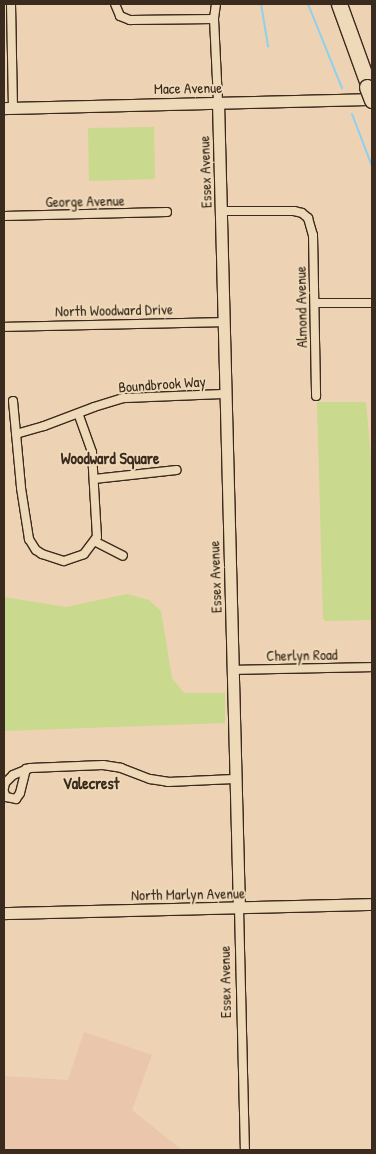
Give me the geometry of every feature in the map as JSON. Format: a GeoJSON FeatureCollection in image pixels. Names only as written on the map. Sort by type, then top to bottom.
{"type":"FeatureCollection","features":[{"type":"Feature","properties":{"kind":"highway"},"geometry":{"type":"LineString","coordinates":[[332,4],[371,94]]}},
{"type":"Feature","properties":{"kind":"highway"},"geometry":{"type":"LineString","coordinates":[[339,4],[371,94]]}},
{"type":"Feature","properties":{"kind":"street"},"geometry":{"type":"LineString","coordinates":[[8,108],[11,4]]}},
{"type":"Feature","properties":{"kind":"street"},"geometry":{"type":"LineString","coordinates":[[115,4],[120,16],[130,20],[214,19]]}},
{"type":"Feature","properties":{"kind":"street","name":"Essex Avenue"},"geometry":{"type":"LineString","coordinates":[[216,4],[214,19],[221,211],[234,779],[245,1150]]}},
{"type":"Feature","properties":{"kind":"street","name":"Mace Avenue"},"geometry":{"type":"LineString","coordinates":[[8,108],[218,102],[371,94]]}},
{"type":"Feature","properties":{"kind":"street","name":"Almond Avenue"},"geometry":{"type":"LineString","coordinates":[[221,211],[294,210],[308,218],[313,235],[316,396]]}},
{"type":"Feature","properties":{"kind":"street","name":"George Avenue"},"geometry":{"type":"LineString","coordinates":[[4,216],[167,212]]}},
{"type":"Feature","properties":{"kind":"street"},"geometry":{"type":"LineString","coordinates":[[315,303],[372,303]]}},
{"type":"Feature","properties":{"kind":"street","name":"North Woodward Drive"},"geometry":{"type":"LineString","coordinates":[[4,327],[224,322]]}},
{"type":"Feature","properties":{"kind":"street","name":"Boundbrook Way"},"geometry":{"type":"LineString","coordinates":[[16,434],[104,404],[134,397],[225,394]]}},
{"type":"Feature","properties":{"kind":"street"},"geometry":{"type":"LineString","coordinates":[[13,401],[26,524],[33,546],[49,557],[64,561],[84,554],[96,542],[98,528],[90,444],[78,413]]}},
{"type":"Feature","properties":{"kind":"street"},"geometry":{"type":"LineString","coordinates":[[94,479],[177,470]]}},
{"type":"Feature","properties":{"kind":"street"},"geometry":{"type":"LineString","coordinates":[[96,542],[124,556]]}},
{"type":"Feature","properties":{"kind":"street","name":"Cherlyn Road"},"geometry":{"type":"LineString","coordinates":[[233,670],[372,667]]}},
{"type":"Feature","properties":{"kind":"street"},"geometry":{"type":"LineString","coordinates":[[26,769],[20,793],[16,799],[6,797],[4,784],[13,775],[26,769],[103,765],[121,768],[150,779],[168,782],[234,779]]}},
{"type":"Feature","properties":{"kind":"street","name":"North Marlyn Avenue"},"geometry":{"type":"LineString","coordinates":[[4,913],[372,904]]}},
{"type":"Feature","properties":{"kind":"shaded area"},"geometry":{"type":"Polygon","coordinates":[[[84,1032],[152,1055],[132,1110],[182,1150],[4,1150],[4,1076],[68,1080],[84,1032]]]}},
{"type":"Feature","properties":{"kind":"green space"},"geometry":{"type":"Polygon","coordinates":[[[154,127],[155,179],[89,181],[88,128],[154,127]]]}},
{"type":"Feature","properties":{"kind":"green space"},"geometry":{"type":"Polygon","coordinates":[[[317,402],[366,402],[372,469],[372,620],[325,621],[323,618],[317,402]]]}},
{"type":"Feature","properties":{"kind":"green space"},"geometry":{"type":"Polygon","coordinates":[[[127,594],[149,600],[161,611],[172,678],[184,693],[225,693],[225,723],[4,731],[4,597],[66,607],[127,594]]]}},
{"type":"Feature","properties":{"kind":"waterway"},"geometry":{"type":"LineString","coordinates":[[261,4],[268,46]]}},
{"type":"Feature","properties":{"kind":"waterway"},"geometry":{"type":"LineString","coordinates":[[308,4],[342,88]]}},
{"type":"Feature","properties":{"kind":"waterway"},"geometry":{"type":"LineString","coordinates":[[352,114],[372,166]]}},
{"type":"Feature","properties":{"kind":"district","name":"Woodward Square"},"geometry":{"type":"Point","coordinates":[110,458]}},
{"type":"Feature","properties":{"kind":"district","name":"Valecrest"},"geometry":{"type":"Point","coordinates":[91,783]}}]}
